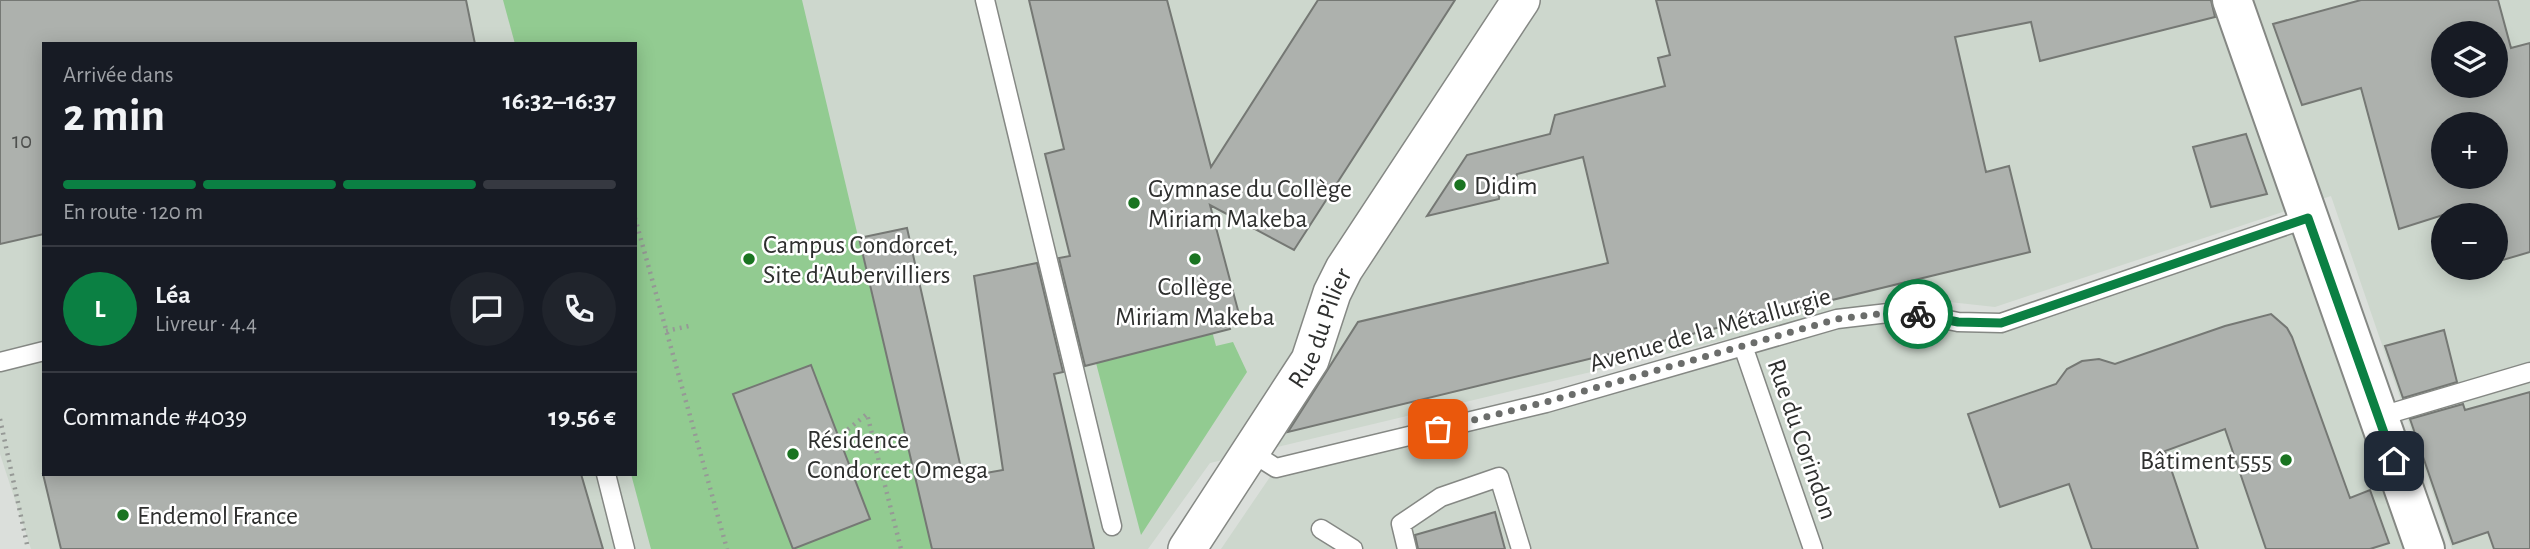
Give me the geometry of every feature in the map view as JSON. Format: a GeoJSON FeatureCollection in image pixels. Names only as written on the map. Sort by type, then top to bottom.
{"type":"FeatureCollection","features":[{"type":"Feature","properties":{"kind":"main road"},"geometry":{"type":"LineString","coordinates":[[2232,0],[2425,549]]}},
{"type":"Feature","properties":{"kind":"street","name":"Rue du Pilier"},"geometry":{"type":"LineString","coordinates":[[1187,549],[1310,359],[1332,293],[1344,269],[1521,0]]}},
{"type":"Feature","properties":{"kind":"lane"},"geometry":{"type":"LineString","coordinates":[[985,0],[1112,526]]}},
{"type":"Feature","properties":{"kind":"lane","name":"Avenue de la Métallurgie"},"geometry":{"type":"LineString","coordinates":[[1249,451],[1276,468],[1546,402],[1837,319],[1905,311],[1958,322],[2001,323],[2308,218]]}},
{"type":"Feature","properties":{"kind":"lane","name":"Rue du Corindon"},"geometry":{"type":"LineString","coordinates":[[1743,346],[1813,549]]}},
{"type":"Feature","properties":{"kind":"lane"},"geometry":{"type":"LineString","coordinates":[[0,362],[42,352]]}},
{"type":"Feature","properties":{"kind":"lane"},"geometry":{"type":"LineString","coordinates":[[2378,417],[2530,372]]}},
{"type":"Feature","properties":{"kind":"lane"},"geometry":{"type":"LineString","coordinates":[[607,476],[625,549]]}},
{"type":"Feature","properties":{"kind":"lane"},"geometry":{"type":"LineString","coordinates":[[1407,549],[1401,524],[1441,497],[1499,477],[1521,549]]}},
{"type":"Feature","properties":{"kind":"lane"},"geometry":{"type":"LineString","coordinates":[[1321,529],[1353,549]]}},
{"type":"Feature","properties":{"kind":"path"},"geometry":{"type":"LineString","coordinates":[[637,225],[727,549]]}},
{"type":"Feature","properties":{"kind":"path"},"geometry":{"type":"LineString","coordinates":[[666,331],[689,326]]}},
{"type":"Feature","properties":{"kind":"path"},"geometry":{"type":"LineString","coordinates":[[826,447],[867,414],[901,549]]}},
{"type":"Feature","properties":{"kind":"path"},"geometry":{"type":"LineString","coordinates":[[0,419],[28,549]]}},
{"type":"Feature","properties":{"kind":"shaded area"},"geometry":{"type":"Polygon","coordinates":[[[0,0],[2530,0],[2530,549],[2452,549],[2331,196],[1995,307],[1904,297],[1210,463],[1148,549],[31,549],[0,454],[0,0]]]}},
{"type":"Feature","properties":{"kind":"shaded area"},"geometry":{"type":"Polygon","coordinates":[[[2308,218],[2408,549],[1221,549],[1276,468],[1837,319],[1905,311],[2001,323],[2308,218]]]}},
{"type":"Feature","properties":{"kind":"green space","name":"Campus Condorcet, Site d'Aubervilliers"},"geometry":{"type":"Polygon","coordinates":[[[503,0],[802,0],[932,549],[793,549],[651,549],[632,476],[637,476],[637,42],[514,42],[503,0]],[[811,365],[733,395],[793,549],[870,518],[811,365]]]}},
{"type":"Feature","properties":{"kind":"green space"},"geometry":{"type":"Polygon","coordinates":[[[1211,327],[1216,346],[1233,342],[1247,372],[1141,535],[1096,363],[1205,335],[1211,327]]]}},
{"type":"Feature","properties":{"kind":"building"},"geometry":{"type":"Polygon","coordinates":[[[0,0],[466,0],[475,42],[42,42],[42,234],[0,244],[0,0]]]}},
{"type":"Feature","properties":{"kind":"building","name":"Collège Miriam Makeba"},"geometry":{"type":"Polygon","coordinates":[[[1029,0],[1167,0],[1211,167],[1318,0],[1455,0],[1294,250],[1210,205],[1239,314],[1227,318],[1230,329],[1085,366],[1059,258],[1070,256],[1045,154],[1064,149],[1029,0]]]}},
{"type":"Feature","properties":{"kind":"building"},"geometry":{"type":"Polygon","coordinates":[[[1656,0],[2211,0],[2215,17],[2040,61],[2031,22],[1955,37],[1986,172],[2009,166],[2030,252],[1288,432],[1358,322],[1608,263],[1583,157],[1517,174],[1511,184],[1500,183],[1499,199],[1427,216],[1467,155],[1550,134],[1555,115],[1665,86],[1658,58],[1670,55],[1656,0]]]}},
{"type":"Feature","properties":{"kind":"building"},"geometry":{"type":"Polygon","coordinates":[[[2361,0],[2498,0],[2504,21],[2431,21],[2431,98],[2508,98],[2508,37],[2511,48],[2530,43],[2530,252],[2508,258],[2508,203],[2431,203],[2431,219],[2399,229],[2361,88],[2302,105],[2273,24],[2361,0]]]}},
{"type":"Feature","properties":{"kind":"building"},"geometry":{"type":"Polygon","coordinates":[[[2246,134],[2267,194],[2211,207],[2193,147],[2246,134]]]}},
{"type":"Feature","properties":{"kind":"building"},"geometry":{"type":"Polygon","coordinates":[[[907,228],[963,477],[1003,470],[974,276],[1037,263],[1063,372],[1054,374],[1094,549],[932,549],[859,238],[907,228]]]}},
{"type":"Feature","properties":{"kind":"building"},"geometry":{"type":"Polygon","coordinates":[[[2271,314],[2287,328],[2292,337],[2350,498],[2370,490],[2389,543],[2370,549],[2266,549],[2225,429],[2165,451],[2198,549],[2092,549],[2069,484],[2000,507],[1968,414],[2056,384],[2067,369],[2082,361],[2099,359],[2115,364],[2225,326],[2271,314]]]}},
{"type":"Feature","properties":{"kind":"building"},"geometry":{"type":"Polygon","coordinates":[[[2444,330],[2457,382],[2403,398],[2385,346],[2444,330]]]}},
{"type":"Feature","properties":{"kind":"building","name":"Résidence Condorcet Omega"},"geometry":{"type":"Polygon","coordinates":[[[811,365],[870,519],[793,549],[733,394],[811,365]]]}},
{"type":"Feature","properties":{"kind":"building"},"geometry":{"type":"Polygon","coordinates":[[[2530,392],[2530,549],[2494,549],[2488,532],[2453,544],[2410,419],[2463,404],[2465,410],[2530,392]]]}},
{"type":"Feature","properties":{"kind":"building"},"geometry":{"type":"Polygon","coordinates":[[[43,476],[582,476],[603,549],[61,549],[43,476]]]}},
{"type":"Feature","properties":{"kind":"building"},"geometry":{"type":"Polygon","coordinates":[[[1495,512],[1505,549],[1418,549],[1415,535],[1495,512]]]}},
{"type":"Feature","properties":{"kind":"way so far"},"geometry":{"type":"LineString","coordinates":[[1438,429],[1546,402],[1837,319],[1905,311],[1918,314]]}},
{"type":"Feature","properties":{"kind":"place","name":"Didim"},"geometry":{"type":"Point","coordinates":[1460,185]}},
{"type":"Feature","properties":{"kind":"place","name":"Gymnase du Collège Miriam Makeba"},"geometry":{"type":"Point","coordinates":[1134,203]}},
{"type":"Feature","properties":{"kind":"place","name":"Campus Condorcet, Site d'Aubervilliers"},"geometry":{"type":"Point","coordinates":[749,259]}},
{"type":"Feature","properties":{"kind":"place","name":"Collège Miriam Makeba"},"geometry":{"type":"Point","coordinates":[1195,259]}},
{"type":"Feature","properties":{"kind":"place","name":"Résidence Condorcet Omega"},"geometry":{"type":"Point","coordinates":[793,454]}},
{"type":"Feature","properties":{"kind":"place","name":"Bâtiment 555"},"geometry":{"type":"Point","coordinates":[2286,460]}},
{"type":"Feature","properties":{"kind":"place","name":"Endemol France"},"geometry":{"type":"Point","coordinates":[123,515]}},
{"type":"Feature","properties":{"kind":"route"},"geometry":{"type":"LineString","coordinates":[[1918,314],[1958,322],[2001,323],[2308,218],[2394,461]]}}]}
